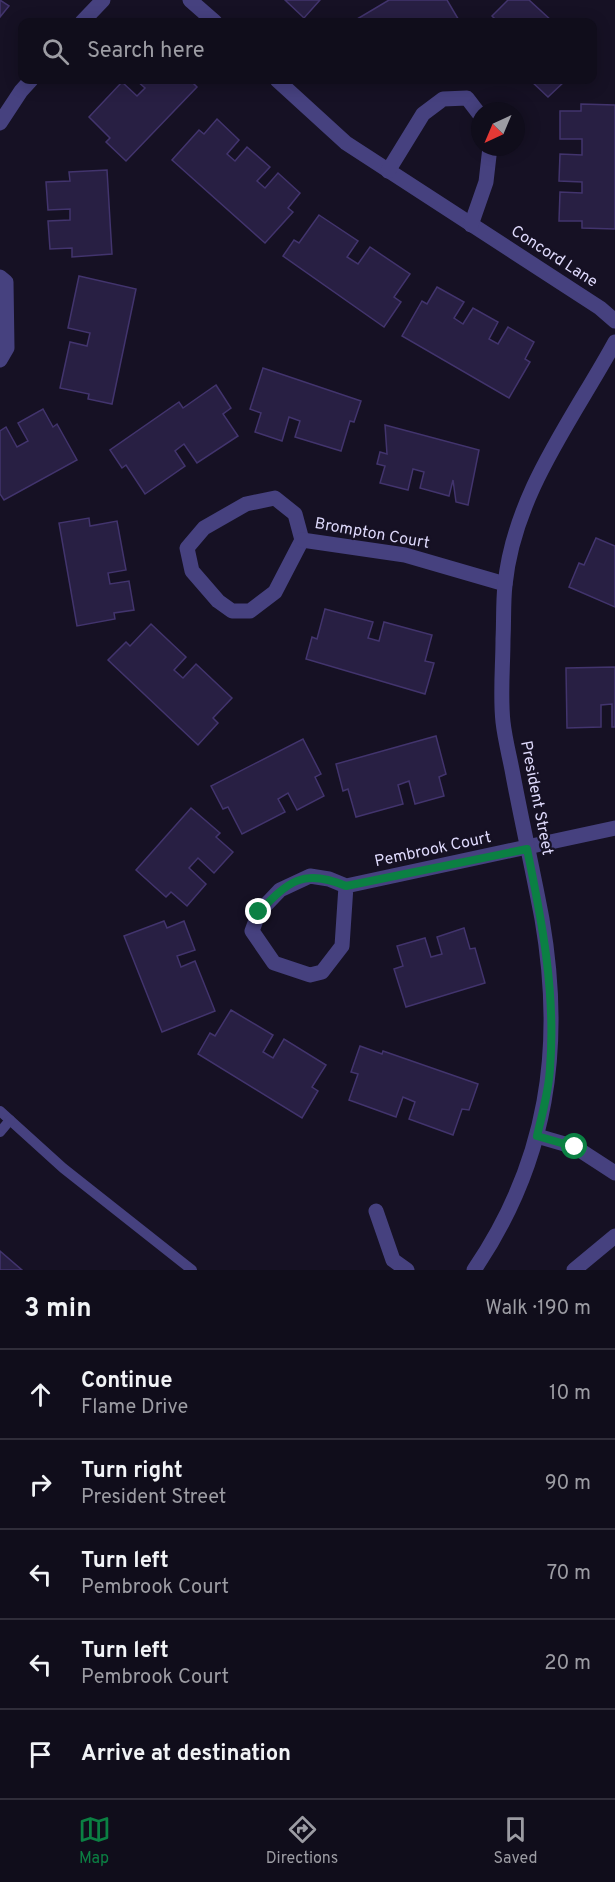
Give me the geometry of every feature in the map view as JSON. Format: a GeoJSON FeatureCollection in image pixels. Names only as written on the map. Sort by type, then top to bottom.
{"type":"FeatureCollection","features":[{"type":"Feature","properties":{"kind":"street"},"geometry":{"type":"LineString","coordinates":[[86,18],[103,0]]}},
{"type":"Feature","properties":{"kind":"street"},"geometry":{"type":"LineString","coordinates":[[190,0],[210,18]]}},
{"type":"Feature","properties":{"kind":"street"},"geometry":{"type":"LineString","coordinates":[[0,123],[27,84]]}},
{"type":"Feature","properties":{"kind":"street","name":"Concord Lane"},"geometry":{"type":"LineString","coordinates":[[281,84],[346,143],[600,308],[615,321]]}},
{"type":"Feature","properties":{"kind":"street"},"geometry":{"type":"LineString","coordinates":[[388,171],[423,114],[443,99],[467,98],[471,103]]}},
{"type":"Feature","properties":{"kind":"street"},"geometry":{"type":"LineString","coordinates":[[471,225],[486,182],[489,156]]}},
{"type":"Feature","properties":{"kind":"street"},"geometry":{"type":"LineString","coordinates":[[0,277],[6,282],[7,348],[0,360]]}},
{"type":"Feature","properties":{"kind":"street","name":"President Street"},"geometry":{"type":"LineString","coordinates":[[474,1270],[494,1240],[521,1183],[537,1136],[550,1069],[552,991],[542,920],[503,722],[505,584],[516,534],[530,494],[550,454],[615,342]]}},
{"type":"Feature","properties":{"kind":"street","name":"Brompton Court"},"geometry":{"type":"LineString","coordinates":[[275,498],[295,514],[302,540],[275,592],[250,611],[232,611],[218,601],[192,571],[187,548],[204,528],[237,509],[246,504],[275,498]]}},
{"type":"Feature","properties":{"kind":"street","name":"Brompton Court"},"geometry":{"type":"LineString","coordinates":[[302,540],[405,555],[505,584]]}},
{"type":"Feature","properties":{"kind":"street","name":"Pembrook Court"},"geometry":{"type":"LineString","coordinates":[[346,886],[342,946],[322,972],[310,975],[274,963],[252,931],[259,912],[280,890],[310,876],[329,879],[346,886],[527,849],[615,828]]}},
{"type":"Feature","properties":{"kind":"street"},"geometry":{"type":"LineString","coordinates":[[537,1136],[575,1147],[615,1173]]}},
{"type":"Feature","properties":{"kind":"street"},"geometry":{"type":"LineString","coordinates":[[376,1211],[393,1260],[406,1270]]}},
{"type":"Feature","properties":{"kind":"street"},"geometry":{"type":"LineString","coordinates":[[574,1270],[615,1236]]}},
{"type":"Feature","properties":{"kind":"lane"},"geometry":{"type":"LineString","coordinates":[[0,1111],[63,1168],[192,1270]]}},
{"type":"Feature","properties":{"kind":"lane"},"geometry":{"type":"LineString","coordinates":[[0,1132],[10,1120]]}},
{"type":"Feature","properties":{"kind":"building"},"geometry":{"type":"Polygon","coordinates":[[[0,0],[9,6],[0,17],[0,0]]]}},
{"type":"Feature","properties":{"kind":"building"},"geometry":{"type":"Polygon","coordinates":[[[285,0],[320,0],[304,18],[285,0]]]}},
{"type":"Feature","properties":{"kind":"building"},"geometry":{"type":"Polygon","coordinates":[[[389,0],[447,0],[458,18],[359,18],[389,0]]]}},
{"type":"Feature","properties":{"kind":"building"},"geometry":{"type":"Polygon","coordinates":[[[508,0],[529,0],[549,18],[494,18],[492,16],[508,0]]]}},
{"type":"Feature","properties":{"kind":"building"},"geometry":{"type":"Polygon","coordinates":[[[120,84],[124,84],[137,96],[145,88],[140,84],[194,84],[197,87],[126,161],[106,142],[110,138],[89,117],[120,84]]]}},
{"type":"Feature","properties":{"kind":"building"},"geometry":{"type":"Polygon","coordinates":[[[534,84],[562,84],[548,97],[534,84]]]}},
{"type":"Feature","properties":{"kind":"building"},"geometry":{"type":"Polygon","coordinates":[[[581,104],[615,105],[615,229],[582,228],[582,221],[559,221],[560,192],[582,193],[582,182],[559,181],[560,154],[582,155],[582,139],[560,139],[560,111],[581,111],[581,104]]]}},
{"type":"Feature","properties":{"kind":"building"},"geometry":{"type":"Polygon","coordinates":[[[217,119],[239,140],[227,154],[235,161],[247,147],[270,167],[257,181],[265,188],[278,173],[300,193],[288,208],[293,212],[265,243],[172,160],[199,130],[204,134],[217,119]]]}},
{"type":"Feature","properties":{"kind":"building"},"geometry":{"type":"Polygon","coordinates":[[[107,170],[112,254],[72,257],[72,248],[50,249],[48,221],[70,220],[70,209],[48,210],[46,182],[70,181],[69,172],[107,170]]]}},
{"type":"Feature","properties":{"kind":"building"},"geometry":{"type":"Polygon","coordinates":[[[319,215],[358,241],[347,257],[358,264],[370,247],[410,274],[394,297],[401,302],[384,327],[283,256],[294,240],[299,243],[319,215]]]}},
{"type":"Feature","properties":{"kind":"building"},"geometry":{"type":"Polygon","coordinates":[[[79,276],[136,289],[112,404],[88,399],[89,394],[60,388],[70,342],[87,346],[90,333],[68,328],[79,276]]]}},
{"type":"Feature","properties":{"kind":"building"},"geometry":{"type":"Polygon","coordinates":[[[437,287],[464,302],[454,318],[463,324],[473,308],[498,322],[489,339],[498,344],[508,327],[534,342],[525,359],[530,362],[509,398],[402,336],[422,301],[427,304],[437,287]]]}},
{"type":"Feature","properties":{"kind":"building"},"geometry":{"type":"Polygon","coordinates":[[[263,368],[361,401],[354,422],[350,421],[341,451],[295,437],[300,421],[289,417],[282,441],[255,432],[261,413],[250,409],[263,368]]]}},
{"type":"Feature","properties":{"kind":"building"},"geometry":{"type":"Polygon","coordinates":[[[216,385],[231,408],[223,414],[238,436],[197,463],[184,444],[175,451],[185,466],[145,494],[126,465],[122,468],[110,450],[179,402],[183,408],[216,385]]]}},
{"type":"Feature","properties":{"kind":"building"},"geometry":{"type":"Polygon","coordinates":[[[43,409],[53,427],[57,424],[77,460],[4,500],[0,494],[0,431],[6,427],[17,447],[28,441],[18,423],[43,409]]]}},
{"type":"Feature","properties":{"kind":"building"},"geometry":{"type":"Polygon","coordinates":[[[385,425],[479,450],[468,505],[456,502],[453,480],[449,496],[420,488],[424,472],[413,469],[408,490],[380,483],[385,466],[377,464],[380,452],[387,454],[385,425]]]}},
{"type":"Feature","properties":{"kind":"building"},"geometry":{"type":"Polygon","coordinates":[[[89,518],[90,526],[117,521],[126,570],[108,573],[110,584],[129,581],[134,610],[114,613],[115,619],[77,626],[59,523],[89,518]]]}},
{"type":"Feature","properties":{"kind":"building"},"geometry":{"type":"Polygon","coordinates":[[[596,538],[615,546],[615,607],[569,587],[579,563],[584,565],[596,538]]]}},
{"type":"Feature","properties":{"kind":"building"},"geometry":{"type":"Polygon","coordinates":[[[325,609],[373,622],[368,638],[379,641],[384,622],[432,635],[425,661],[434,663],[425,694],[306,659],[312,637],[317,639],[325,609]]]}},
{"type":"Feature","properties":{"kind":"building"},"geometry":{"type":"Polygon","coordinates":[[[151,624],[186,657],[174,670],[183,678],[196,664],[232,698],[213,718],[218,723],[198,745],[108,660],[126,642],[130,646],[151,624]]]}},
{"type":"Feature","properties":{"kind":"building"},"geometry":{"type":"Polygon","coordinates":[[[615,667],[615,727],[612,727],[612,704],[601,705],[601,727],[567,728],[566,668],[615,667]]]}},
{"type":"Feature","properties":{"kind":"building"},"geometry":{"type":"Polygon","coordinates":[[[436,736],[446,774],[439,777],[444,796],[415,804],[409,781],[398,785],[403,804],[356,817],[348,789],[343,791],[336,764],[436,736]]]}},
{"type":"Feature","properties":{"kind":"building"},"geometry":{"type":"Polygon","coordinates":[[[303,739],[321,774],[315,777],[324,796],[297,810],[288,793],[278,799],[285,812],[242,834],[228,807],[223,809],[211,786],[303,739]]]}},
{"type":"Feature","properties":{"kind":"building"},"geometry":{"type":"Polygon","coordinates":[[[191,808],[220,833],[216,837],[233,852],[214,873],[198,858],[189,868],[206,884],[187,906],[171,892],[166,897],[136,870],[191,808]]]}},
{"type":"Feature","properties":{"kind":"building"},"geometry":{"type":"Polygon","coordinates":[[[164,921],[167,928],[184,921],[195,950],[177,956],[181,967],[195,961],[215,1011],[162,1032],[124,936],[164,921]]]}},
{"type":"Feature","properties":{"kind":"building"},"geometry":{"type":"Polygon","coordinates":[[[464,928],[470,949],[475,948],[485,983],[406,1007],[394,969],[403,966],[397,946],[425,938],[431,957],[442,954],[437,937],[464,928]]]}},
{"type":"Feature","properties":{"kind":"building"},"geometry":{"type":"Polygon","coordinates":[[[231,1010],[273,1035],[263,1052],[273,1058],[284,1039],[326,1065],[312,1087],[318,1091],[302,1118],[198,1054],[210,1033],[215,1036],[231,1010]]]}},
{"type":"Feature","properties":{"kind":"building"},"geometry":{"type":"Polygon","coordinates":[[[360,1046],[382,1054],[383,1051],[478,1084],[469,1110],[462,1109],[453,1135],[409,1119],[415,1102],[403,1097],[396,1117],[349,1100],[358,1074],[351,1072],[360,1046]]]}},
{"type":"Feature","properties":{"kind":"building"},"geometry":{"type":"Polygon","coordinates":[[[0,1251],[22,1270],[0,1270],[0,1251]]]}},
{"type":"Feature","properties":{"kind":"route"},"geometry":{"type":"LineString","coordinates":[[259,912],[280,890],[310,876],[329,879],[346,886],[527,849],[542,920],[552,991],[550,1069],[537,1136],[575,1147]]}}]}
